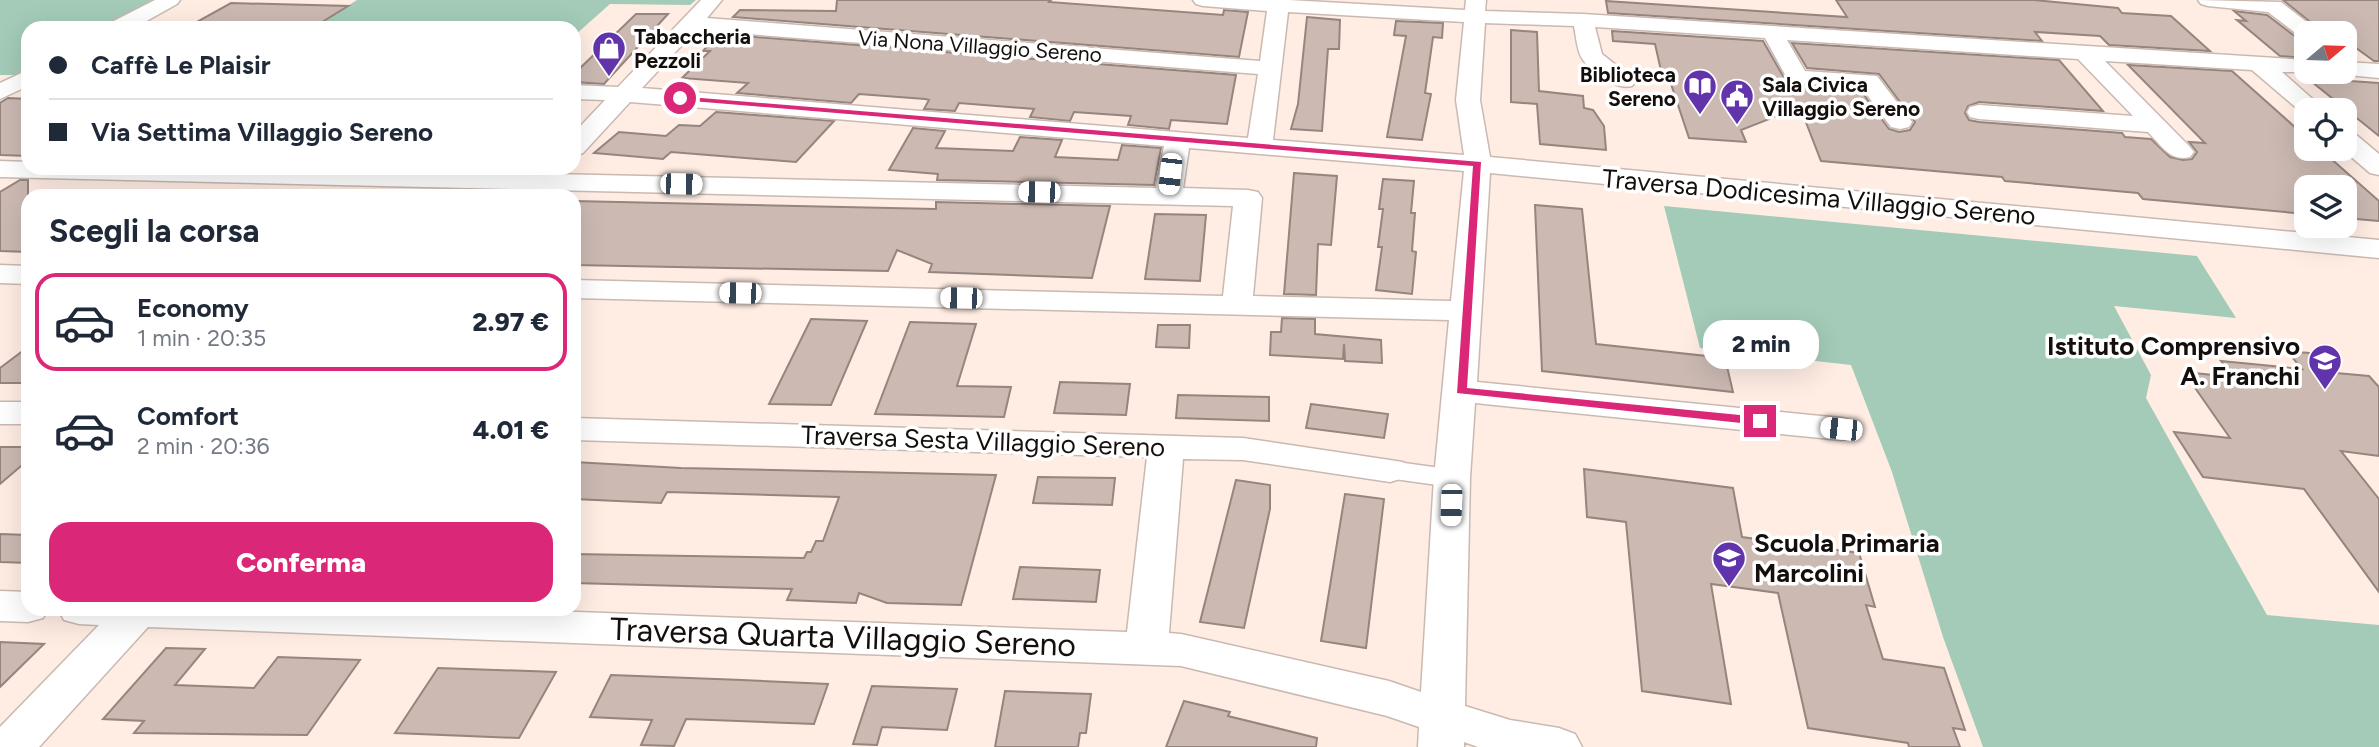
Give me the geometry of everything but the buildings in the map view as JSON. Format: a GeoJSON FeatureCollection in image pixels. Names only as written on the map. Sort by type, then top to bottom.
{"type":"FeatureCollection","features":[{"type":"Feature","properties":{"kind":"street"},"geometry":{"type":"LineString","coordinates":[[131,21],[170,0]]}},
{"type":"Feature","properties":{"kind":"street"},"geometry":{"type":"LineString","coordinates":[[581,141],[712,0]]}},
{"type":"Feature","properties":{"kind":"street"},"geometry":{"type":"LineString","coordinates":[[1203,0],[1279,3],[1393,14],[1475,8],[1584,20],[2294,66]]}},
{"type":"Feature","properties":{"kind":"street"},"geometry":{"type":"LineString","coordinates":[[2208,0],[2274,6],[2294,21]]}},
{"type":"Feature","properties":{"kind":"street"},"geometry":{"type":"LineString","coordinates":[[1260,145],[1279,3]]}},
{"type":"Feature","properties":{"kind":"street"},"geometry":{"type":"LineString","coordinates":[[1442,733],[1452,478],[1478,164],[1468,100],[1475,8]]}},
{"type":"Feature","properties":{"kind":"street"},"geometry":{"type":"LineString","coordinates":[[1584,20],[1592,57],[1624,81]]}},
{"type":"Feature","properties":{"kind":"street","name":"Via Nona Villaggio Sereno"},"geometry":{"type":"LineString","coordinates":[[690,23],[1269,68]]}},
{"type":"Feature","properties":{"kind":"street"},"geometry":{"type":"LineString","coordinates":[[1772,32],[1797,77],[1869,81],[1900,122]]}},
{"type":"Feature","properties":{"kind":"street"},"geometry":{"type":"LineString","coordinates":[[2084,52],[2152,125],[2166,134],[2182,152]]}},
{"type":"Feature","properties":{"kind":"street"},"geometry":{"type":"LineString","coordinates":[[2258,64],[2298,98]]}},
{"type":"Feature","properties":{"kind":"street"},"geometry":{"type":"LineString","coordinates":[[0,92],[19,79]]}},
{"type":"Feature","properties":{"kind":"street","name":"Traversa Dodicesima Villaggio Sereno"},"geometry":{"type":"LineString","coordinates":[[581,92],[1478,164],[2379,249]]}},
{"type":"Feature","properties":{"kind":"street"},"geometry":{"type":"LineString","coordinates":[[1979,111],[2152,125]]}},
{"type":"Feature","properties":{"kind":"street"},"geometry":{"type":"LineString","coordinates":[[1168,195],[1178,138]]}},
{"type":"Feature","properties":{"kind":"street"},"geometry":{"type":"LineString","coordinates":[[2357,140],[2379,143]]}},
{"type":"Feature","properties":{"kind":"street"},"geometry":{"type":"LineString","coordinates":[[2357,148],[2379,167]]}},
{"type":"Feature","properties":{"kind":"street"},"geometry":{"type":"LineString","coordinates":[[0,169],[21,170]]}},
{"type":"Feature","properties":{"kind":"street"},"geometry":{"type":"LineString","coordinates":[[251,175],[1248,198],[1237,305]]}},
{"type":"Feature","properties":{"kind":"street"},"geometry":{"type":"LineString","coordinates":[[0,274],[21,275]]}},
{"type":"Feature","properties":{"kind":"street"},"geometry":{"type":"LineString","coordinates":[[581,289],[1466,311]]}},
{"type":"Feature","properties":{"kind":"street"},"geometry":{"type":"LineString","coordinates":[[1461,391],[1841,429]]}},
{"type":"Feature","properties":{"kind":"street"},"geometry":{"type":"LineString","coordinates":[[0,413],[21,414]]}},
{"type":"Feature","properties":{"kind":"street","name":"Traversa Sesta Villaggio Sereno"},"geometry":{"type":"LineString","coordinates":[[581,429],[1243,449],[1390,470]]}},
{"type":"Feature","properties":{"kind":"street"},"geometry":{"type":"LineString","coordinates":[[1146,648],[1166,447]]}},
{"type":"Feature","properties":{"kind":"street"},"geometry":{"type":"LineString","coordinates":[[1390,470],[1452,478]]}},
{"type":"Feature","properties":{"kind":"street"},"geometry":{"type":"LineString","coordinates":[[0,606],[21,607]]}},
{"type":"Feature","properties":{"kind":"street"},"geometry":{"type":"LineString","coordinates":[[10,747],[133,616]]}},
{"type":"Feature","properties":{"kind":"street","name":"Traversa Quarta Villaggio Sereno"},"geometry":{"type":"LineString","coordinates":[[298,616],[1181,650],[1389,699],[1442,733],[1510,739],[1559,747]]}},
{"type":"Feature","properties":{"kind":"green space"},"geometry":{"type":"Polygon","coordinates":[[[0,0],[160,0],[122,21],[21,21],[21,75],[0,75],[0,0]]]}},
{"type":"Feature","properties":{"kind":"green space"},"geometry":{"type":"Polygon","coordinates":[[[357,0],[696,0],[690,5],[610,4],[581,30],[581,21],[324,21],[357,0]]]}},
{"type":"Feature","properties":{"kind":"green space"},"geometry":{"type":"Polygon","coordinates":[[[1664,206],[2197,256],[2236,318],[2114,306],[2151,375],[2146,398],[2267,615],[2379,625],[2379,747],[1983,747],[1943,637],[1892,472],[1851,365],[1700,348],[1664,206]]]}},
{"type":"Feature","properties":{"kind":"place","name":"Tabaccheria Pezzoli"},"geometry":{"type":"Point","coordinates":[609,78]}},
{"type":"Feature","properties":{"kind":"place","name":"Biblioteca Sereno"},"geometry":{"type":"Point","coordinates":[1700,116]}},
{"type":"Feature","properties":{"kind":"place","name":"Sala Civica Villaggio Sereno"},"geometry":{"type":"Point","coordinates":[1737,126]}},
{"type":"Feature","properties":{"kind":"place","name":"Istituto Comprensivo A. Franchi"},"geometry":{"type":"Point","coordinates":[2325,391]}},
{"type":"Feature","properties":{"kind":"place","name":"Scuola Primaria Marcolini"},"geometry":{"type":"Point","coordinates":[1729,588]}},
{"type":"Feature","properties":{"kind":"route"},"geometry":{"type":"LineString","coordinates":[[680,98],[1478,164],[1461,391],[1760,421]]}}]}
